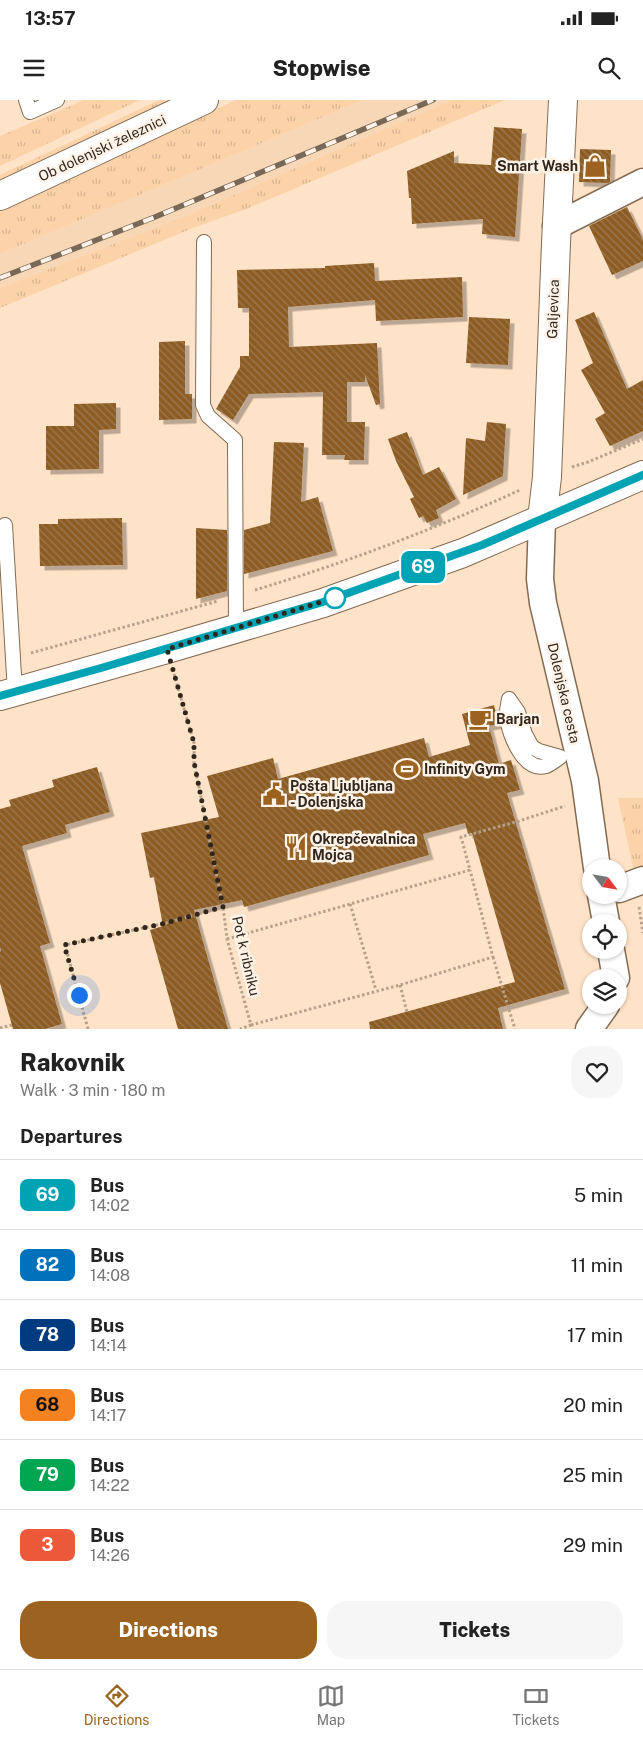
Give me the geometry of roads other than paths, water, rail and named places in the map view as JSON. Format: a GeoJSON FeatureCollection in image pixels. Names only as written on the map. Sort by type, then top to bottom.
{"type":"FeatureCollection","features":[{"type":"Feature","properties":{"kind":"main road","name":"Galjevica"},"geometry":{"type":"LineString","coordinates":[[542,519],[547,477],[556,226],[563,100]]}},
{"type":"Feature","properties":{"kind":"main road","name":"Ob dolenjski železnici"},"geometry":{"type":"LineString","coordinates":[[0,196],[195,102]]}},
{"type":"Feature","properties":{"kind":"main road"},"geometry":{"type":"LineString","coordinates":[[8,694],[236,629],[323,602],[482,545],[643,475]]}},
{"type":"Feature","properties":{"kind":"street"},"geometry":{"type":"LineString","coordinates":[[556,226],[643,182]]}},
{"type":"Feature","properties":{"kind":"street","name":"Dolenjska cesta"},"geometry":{"type":"LineString","coordinates":[[542,519],[540,578],[543,603],[586,781],[596,859]]}},
{"type":"Feature","properties":{"kind":"street"},"geometry":{"type":"LineString","coordinates":[[589,1029],[600,1014]]}},
{"type":"Feature","properties":{"kind":"lane"},"geometry":{"type":"LineString","coordinates":[[26,100],[30,112],[56,100]]}},
{"type":"Feature","properties":{"kind":"lane"},"geometry":{"type":"LineString","coordinates":[[204,242],[203,405],[208,416],[235,440],[236,629]]}},
{"type":"Feature","properties":{"kind":"lane"},"geometry":{"type":"LineString","coordinates":[[5,525],[13,658],[8,694]]}},
{"type":"Feature","properties":{"kind":"lane"},"geometry":{"type":"LineString","coordinates":[[509,699],[518,712],[525,734],[532,747],[560,757],[547,766],[540,766],[527,760],[522,755],[515,742],[507,717],[509,699]]}},
{"type":"Feature","properties":{"kind":"railway"},"geometry":{"type":"LineString","coordinates":[[0,278],[155,217],[433,100]]}},
{"type":"Feature","properties":{"kind":"place","name":"Smart Wash"},"geometry":{"type":"Point","coordinates":[595,166]}},
{"type":"Feature","properties":{"kind":"place","name":"Barjan"},"geometry":{"type":"Point","coordinates":[480,719]}},
{"type":"Feature","properties":{"kind":"place","name":"Infinity Gym"},"geometry":{"type":"Point","coordinates":[407,769]}},
{"type":"Feature","properties":{"kind":"place","name":"Pošta Ljubljana - Dolenjska"},"geometry":{"type":"Point","coordinates":[274,794]}},
{"type":"Feature","properties":{"kind":"place","name":"Okrepčevalnica Mojca"},"geometry":{"type":"Point","coordinates":[296,847]}}]}
